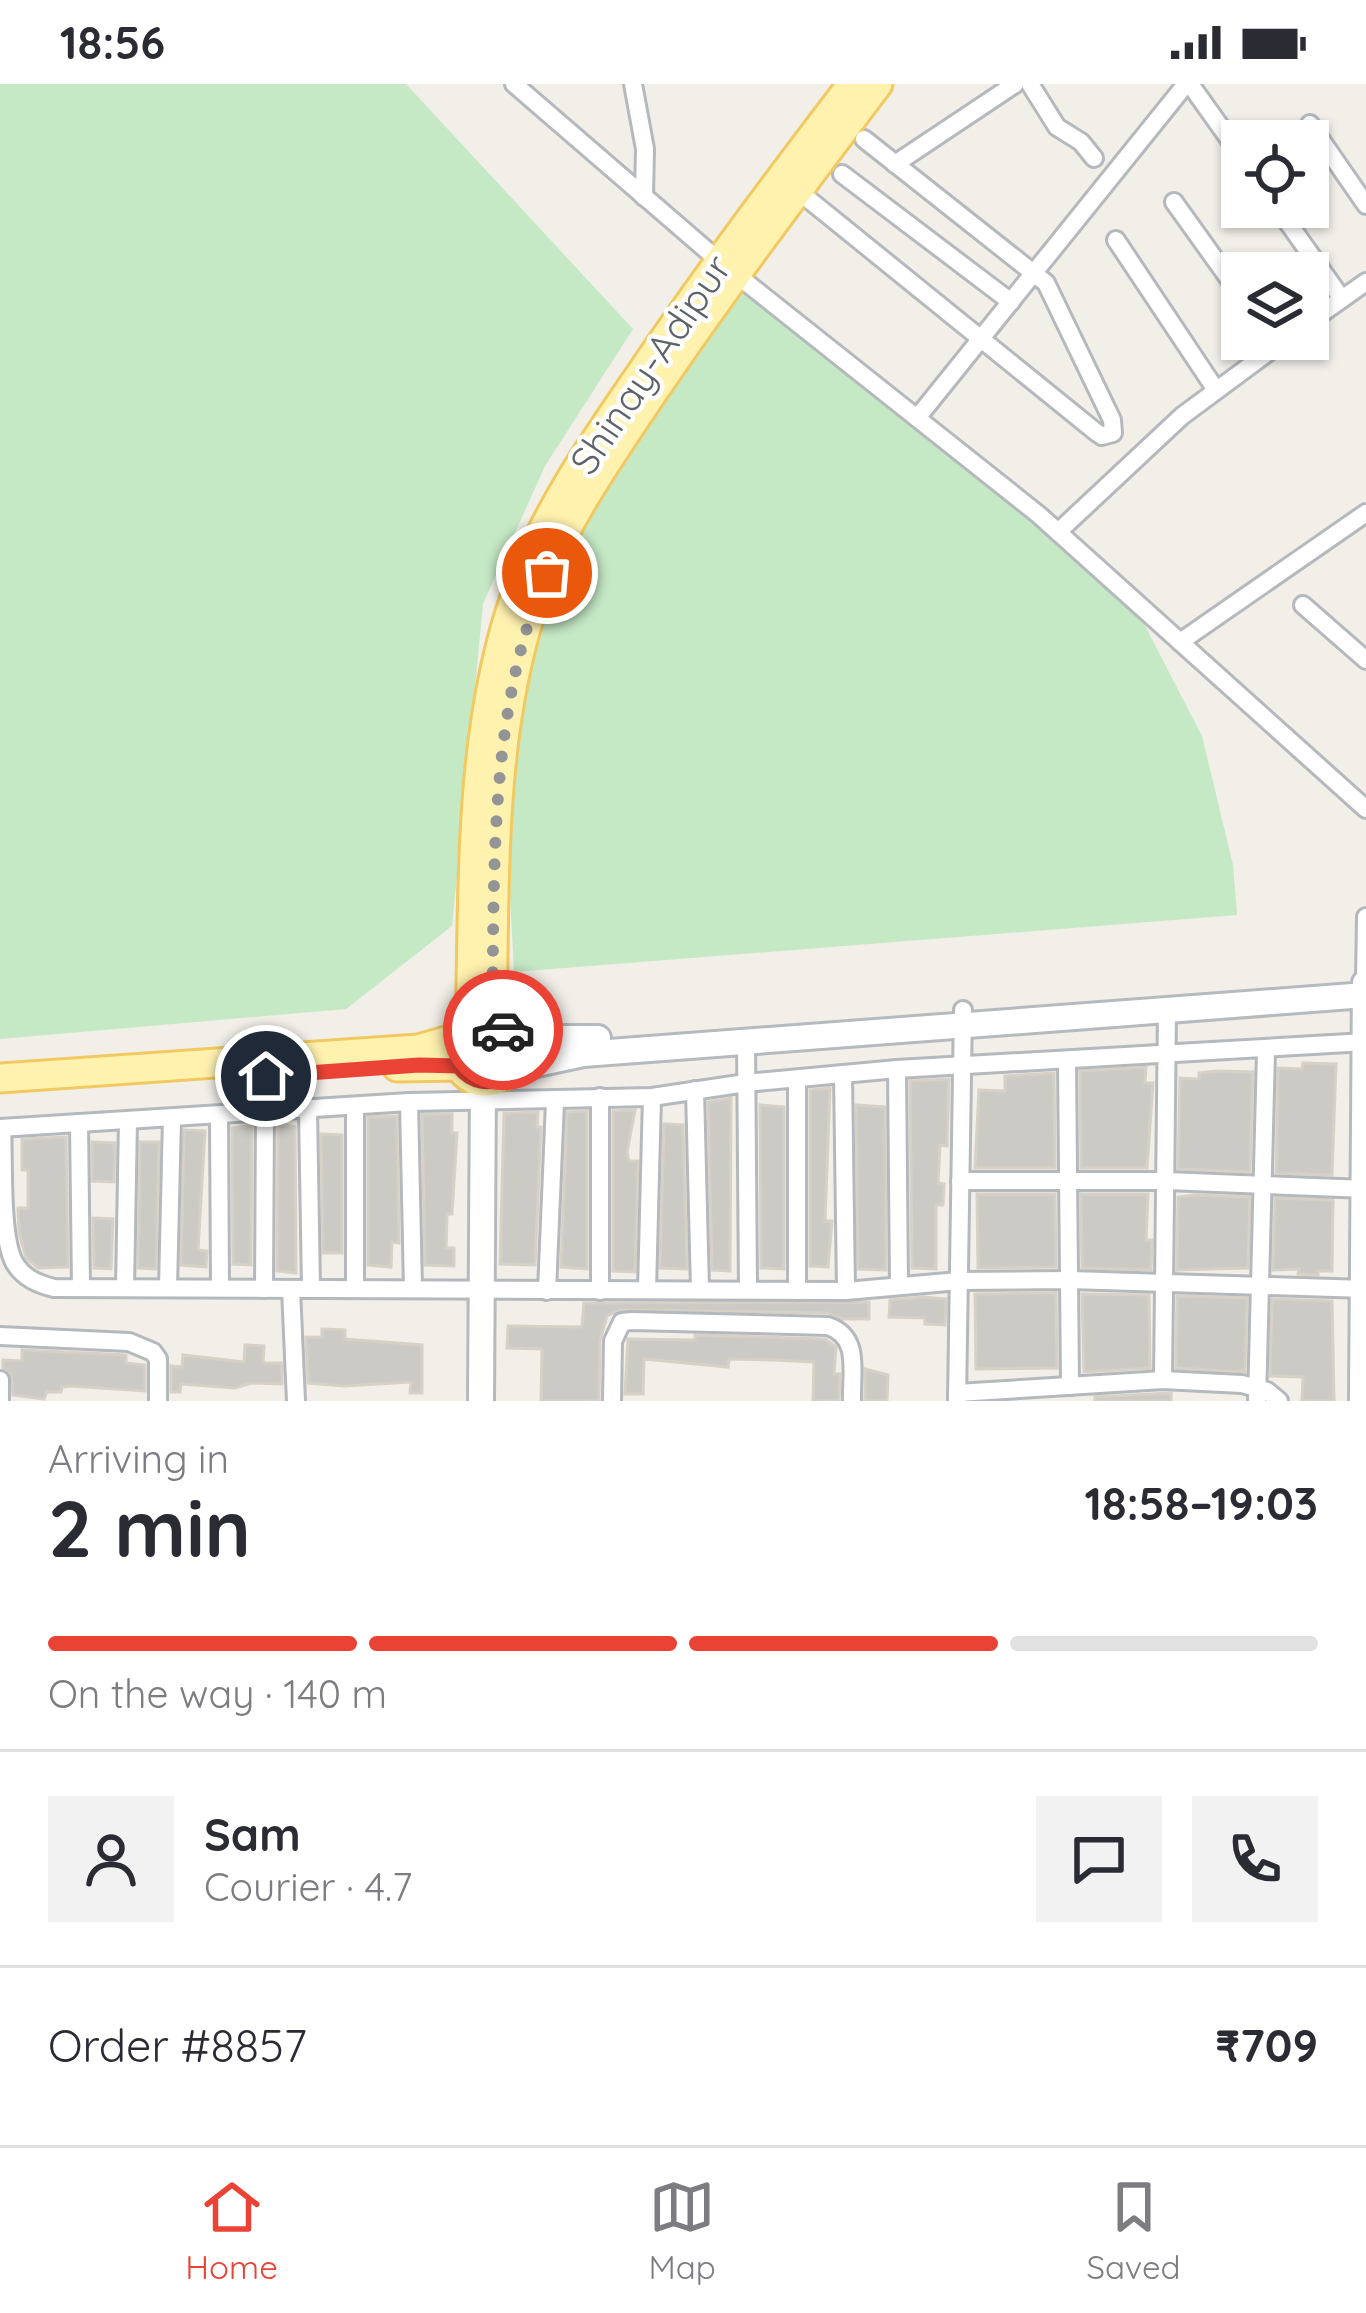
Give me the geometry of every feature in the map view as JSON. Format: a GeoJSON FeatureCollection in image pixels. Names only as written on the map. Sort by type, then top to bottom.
{"type":"FeatureCollection","features":[{"type":"Feature","properties":{"kind":"main road","name":"Shinay-Adipur"},"geometry":{"type":"LineString","coordinates":[[483,1032],[485,739],[497,662],[515,594],[540,537],[595,442],[726,267],[852,84]]}},
{"type":"Feature","properties":{"kind":"main road","name":"Shinay-Adipur"},"geometry":{"type":"LineString","coordinates":[[726,267],[797,190],[878,84]]}},
{"type":"Feature","properties":{"kind":"main road"},"geometry":{"type":"LineString","coordinates":[[509,1070],[583,1054],[1365,980],[1362,1401]]}},
{"type":"Feature","properties":{"kind":"main road"},"geometry":{"type":"LineString","coordinates":[[0,1078],[418,1049],[483,1032],[580,1039],[1166,1010],[1365,995]]}},
{"type":"Feature","properties":{"kind":"main road"},"geometry":{"type":"LineString","coordinates":[[481,1401],[483,1092],[458,1066],[456,1046],[483,1032]]}},
{"type":"Feature","properties":{"kind":"main road"},"geometry":{"type":"LineString","coordinates":[[483,1032],[514,1049],[509,1070],[483,1092]]}},
{"type":"Feature","properties":{"kind":"main road"},"geometry":{"type":"LineString","coordinates":[[0,1095],[458,1066]]}},
{"type":"Feature","properties":{"kind":"street"},"geometry":{"type":"LineString","coordinates":[[514,84],[726,267],[1058,532],[1366,809]]}},
{"type":"Feature","properties":{"kind":"street"},"geometry":{"type":"LineString","coordinates":[[632,84],[644,132],[644,197]]}},
{"type":"Feature","properties":{"kind":"street"},"geometry":{"type":"LineString","coordinates":[[895,164],[1015,84]]}},
{"type":"Feature","properties":{"kind":"street"},"geometry":{"type":"LineString","coordinates":[[1030,84],[1057,127],[1081,142],[1094,158]]}},
{"type":"Feature","properties":{"kind":"street"},"geometry":{"type":"LineString","coordinates":[[917,418],[1188,84],[1221,129]]}},
{"type":"Feature","properties":{"kind":"street"},"geometry":{"type":"LineString","coordinates":[[797,190],[1096,432],[1113,434],[1112,420],[1054,294],[1035,273],[864,139]]}},
{"type":"Feature","properties":{"kind":"street"},"geometry":{"type":"LineString","coordinates":[[1329,151],[1366,205]]}},
{"type":"Feature","properties":{"kind":"street"},"geometry":{"type":"LineString","coordinates":[[842,174],[1011,302]]}},
{"type":"Feature","properties":{"kind":"street"},"geometry":{"type":"LineString","coordinates":[[1174,202],[1221,268]]}},
{"type":"Feature","properties":{"kind":"street"},"geometry":{"type":"LineString","coordinates":[[1292,228],[1342,299]]}},
{"type":"Feature","properties":{"kind":"street"},"geometry":{"type":"LineString","coordinates":[[1115,240],[1216,390]]}},
{"type":"Feature","properties":{"kind":"street"},"geometry":{"type":"LineString","coordinates":[[1329,308],[1366,282]]}},
{"type":"Feature","properties":{"kind":"street"},"geometry":{"type":"LineString","coordinates":[[1058,532],[1168,429],[1255,360]]}},
{"type":"Feature","properties":{"kind":"street"},"geometry":{"type":"LineString","coordinates":[[1180,642],[1366,514]]}},
{"type":"Feature","properties":{"kind":"street"},"geometry":{"type":"LineString","coordinates":[[1303,605],[1366,660]]}},
{"type":"Feature","properties":{"kind":"street"},"geometry":{"type":"LineString","coordinates":[[1365,980],[1366,917]]}},
{"type":"Feature","properties":{"kind":"street"},"geometry":{"type":"LineString","coordinates":[[1163,1380],[1166,1010]]}},
{"type":"Feature","properties":{"kind":"street"},"geometry":{"type":"LineString","coordinates":[[963,1018],[957,1397],[1163,1380],[1280,1401]]}},
{"type":"Feature","properties":{"kind":"street"},"geometry":{"type":"LineString","coordinates":[[746,1041],[748,1290]]}},
{"type":"Feature","properties":{"kind":"street"},"geometry":{"type":"LineString","coordinates":[[1365,1042],[897,1069],[652,1097],[554,1102],[483,1092],[409,1102],[1,1128],[8,1246],[16,1265],[37,1284],[265,1288],[291,1298],[311,1289],[846,1291],[958,1281],[1166,1280],[1366,1288]]}},
{"type":"Feature","properties":{"kind":"street"},"geometry":{"type":"LineString","coordinates":[[1257,1394],[1266,1051]]}},
{"type":"Feature","properties":{"kind":"street"},"geometry":{"type":"LineString","coordinates":[[1067,1060],[1070,1386]]}},
{"type":"Feature","properties":{"kind":"street"},"geometry":{"type":"LineString","coordinates":[[897,1069],[899,1286]]}},
{"type":"Feature","properties":{"kind":"street"},"geometry":{"type":"LineString","coordinates":[[843,1074],[846,1291]]}},
{"type":"Feature","properties":{"kind":"street"},"geometry":{"type":"LineString","coordinates":[[797,1079],[797,1291]]}},
{"type":"Feature","properties":{"kind":"street"},"geometry":{"type":"LineString","coordinates":[[695,1090],[700,1290]]}},
{"type":"Feature","properties":{"kind":"street"},"geometry":{"type":"LineString","coordinates":[[600,1097],[600,1291]]}},
{"type":"Feature","properties":{"kind":"street"},"geometry":{"type":"LineString","coordinates":[[646,1290],[652,1097]]}},
{"type":"Feature","properties":{"kind":"street"},"geometry":{"type":"LineString","coordinates":[[409,1102],[412,1289]]}},
{"type":"Feature","properties":{"kind":"street"},"geometry":{"type":"LineString","coordinates":[[547,1291],[554,1102]]}},
{"type":"Feature","properties":{"kind":"street"},"geometry":{"type":"LineString","coordinates":[[355,1106],[355,1289]]}},
{"type":"Feature","properties":{"kind":"street"},"geometry":{"type":"LineString","coordinates":[[308,1109],[311,1289]]}},
{"type":"Feature","properties":{"kind":"street"},"geometry":{"type":"LineString","coordinates":[[265,1288],[266,1112]]}},
{"type":"Feature","properties":{"kind":"street"},"geometry":{"type":"LineString","coordinates":[[219,1114],[220,1288]]}},
{"type":"Feature","properties":{"kind":"street"},"geometry":{"type":"LineString","coordinates":[[167,1288],[172,1118]]}},
{"type":"Feature","properties":{"kind":"street"},"geometry":{"type":"LineString","coordinates":[[124,1288],[128,1120]]}},
{"type":"Feature","properties":{"kind":"street"},"geometry":{"type":"LineString","coordinates":[[79,1123],[81,1288]]}},
{"type":"Feature","properties":{"kind":"street"},"geometry":{"type":"LineString","coordinates":[[960,1181],[1167,1181],[1366,1189]]}},
{"type":"Feature","properties":{"kind":"street"},"geometry":{"type":"LineString","coordinates":[[291,1298],[296,1401]]}},
{"type":"Feature","properties":{"kind":"street"},"geometry":{"type":"LineString","coordinates":[[612,1401],[613,1341],[622,1322],[632,1321],[839,1330],[851,1345],[852,1401]]}},
{"type":"Feature","properties":{"kind":"street"},"geometry":{"type":"LineString","coordinates":[[0,1336],[144,1346],[158,1360],[158,1401]]}},
{"type":"Feature","properties":{"kind":"street"},"geometry":{"type":"LineString","coordinates":[[0,1380],[0,1401]]}},
{"type":"Feature","properties":{"kind":"street"},"geometry":{"type":"LineString","coordinates":[[1183,1401],[1184,1381]]}},
{"type":"Feature","properties":{"kind":"green space"},"geometry":{"type":"Polygon","coordinates":[[[0,84],[406,84],[633,329],[545,466],[483,604],[452,926],[346,1009],[0,1039],[0,84]]]}},
{"type":"Feature","properties":{"kind":"green space"},"geometry":{"type":"Polygon","coordinates":[[[753,277],[1126,589],[1202,736],[1233,865],[1237,915],[514,972],[509,848],[515,754],[523,702],[550,601],[591,504],[644,413],[753,277]]]}},
{"type":"Feature","properties":{"kind":"building"},"geometry":{"type":"Polygon","coordinates":[[[1303,1063],[1336,1064],[1332,1175],[1276,1173],[1278,1068],[1302,1069],[1303,1063]]]}},
{"type":"Feature","properties":{"kind":"building"},"geometry":{"type":"Polygon","coordinates":[[[1146,1067],[1145,1083],[1153,1083],[1147,1168],[1081,1168],[1080,1071],[1146,1067]]]}},
{"type":"Feature","properties":{"kind":"building"},"geometry":{"type":"Polygon","coordinates":[[[1253,1072],[1250,1172],[1178,1169],[1180,1078],[1199,1079],[1199,1073],[1253,1072]]]}},
{"type":"Feature","properties":{"kind":"building"},"geometry":{"type":"Polygon","coordinates":[[[1054,1073],[1055,1168],[975,1168],[979,1090],[1005,1091],[1005,1076],[1054,1073]]]}},
{"type":"Feature","properties":{"kind":"building"},"geometry":{"type":"Polygon","coordinates":[[[949,1079],[947,1146],[940,1145],[938,1183],[944,1184],[943,1205],[936,1205],[936,1269],[912,1268],[910,1081],[949,1079]]]}},
{"type":"Feature","properties":{"kind":"building"},"geometry":{"type":"Polygon","coordinates":[[[830,1088],[828,1267],[810,1266],[810,1090],[830,1088]]]}},
{"type":"Feature","properties":{"kind":"building"},"geometry":{"type":"Polygon","coordinates":[[[731,1098],[730,1271],[712,1270],[708,1102],[731,1098]]]}},
{"type":"Feature","properties":{"kind":"building"},"geometry":{"type":"Polygon","coordinates":[[[760,1105],[784,1107],[784,1269],[761,1268],[760,1105]]]}},
{"type":"Feature","properties":{"kind":"building"},"geometry":{"type":"Polygon","coordinates":[[[856,1105],[885,1107],[886,1270],[858,1269],[856,1105]]]}},
{"type":"Feature","properties":{"kind":"building"},"geometry":{"type":"Polygon","coordinates":[[[635,1110],[627,1152],[629,1161],[638,1161],[635,1272],[613,1271],[613,1111],[635,1110]]]}},
{"type":"Feature","properties":{"kind":"building"},"geometry":{"type":"Polygon","coordinates":[[[587,1111],[587,1269],[561,1267],[567,1112],[587,1111]]]}},
{"type":"Feature","properties":{"kind":"building"},"geometry":{"type":"Polygon","coordinates":[[[538,1112],[535,1265],[500,1264],[504,1113],[538,1112]]]}},
{"type":"Feature","properties":{"kind":"building"},"geometry":{"type":"Polygon","coordinates":[[[422,1114],[452,1114],[452,1133],[457,1133],[446,1248],[454,1248],[454,1266],[425,1265],[422,1114]]]}},
{"type":"Feature","properties":{"kind":"building"},"geometry":{"type":"Polygon","coordinates":[[[397,1116],[399,1243],[392,1242],[391,1267],[368,1265],[368,1117],[397,1116]]]}},
{"type":"Feature","properties":{"kind":"building"},"geometry":{"type":"Polygon","coordinates":[[[278,1123],[295,1127],[296,1273],[277,1271],[278,1123]]]}},
{"type":"Feature","properties":{"kind":"building"},"geometry":{"type":"Polygon","coordinates":[[[664,1124],[683,1125],[687,1269],[660,1268],[664,1124]]]}},
{"type":"Feature","properties":{"kind":"building"},"geometry":{"type":"Polygon","coordinates":[[[252,1125],[251,1265],[233,1264],[232,1128],[252,1125]]]}},
{"type":"Feature","properties":{"kind":"building"},"geometry":{"type":"Polygon","coordinates":[[[184,1130],[205,1131],[198,1250],[207,1251],[206,1267],[181,1265],[184,1130]]]}},
{"type":"Feature","properties":{"kind":"building"},"geometry":{"type":"Polygon","coordinates":[[[321,1134],[342,1135],[342,1253],[323,1253],[321,1134]]]}},
{"type":"Feature","properties":{"kind":"building"},"geometry":{"type":"Polygon","coordinates":[[[66,1137],[68,1267],[38,1268],[26,1258],[19,1232],[18,1208],[28,1208],[22,1139],[66,1137]]]}},
{"type":"Feature","properties":{"kind":"building"},"geometry":{"type":"Polygon","coordinates":[[[92,1142],[115,1143],[114,1182],[92,1181],[92,1142]]]}},
{"type":"Feature","properties":{"kind":"building"},"geometry":{"type":"Polygon","coordinates":[[[140,1142],[159,1142],[156,1269],[138,1268],[140,1142]]]}},
{"type":"Feature","properties":{"kind":"building"},"geometry":{"type":"Polygon","coordinates":[[[977,1194],[1055,1194],[1056,1267],[978,1268],[977,1194]]]}},
{"type":"Feature","properties":{"kind":"building"},"geometry":{"type":"Polygon","coordinates":[[[1081,1194],[1148,1194],[1146,1240],[1152,1240],[1151,1270],[1082,1268],[1081,1194]]]}},
{"type":"Feature","properties":{"kind":"building"},"geometry":{"type":"Polygon","coordinates":[[[1178,1197],[1250,1197],[1248,1268],[1177,1270],[1178,1197]]]}},
{"type":"Feature","properties":{"kind":"building"},"geometry":{"type":"Polygon","coordinates":[[[1275,1198],[1333,1200],[1332,1271],[1318,1271],[1318,1275],[1298,1274],[1299,1269],[1273,1270],[1275,1198]]]}},
{"type":"Feature","properties":{"kind":"building"},"geometry":{"type":"Polygon","coordinates":[[[93,1218],[113,1219],[111,1269],[94,1268],[93,1218]]]}},
{"type":"Feature","properties":{"kind":"building"},"geometry":{"type":"Polygon","coordinates":[[[1056,1293],[1057,1368],[976,1369],[975,1294],[1056,1293]]]}},
{"type":"Feature","properties":{"kind":"building"},"geometry":{"type":"Polygon","coordinates":[[[1082,1294],[1149,1295],[1150,1368],[1084,1372],[1082,1294]]]}},
{"type":"Feature","properties":{"kind":"building"},"geometry":{"type":"Polygon","coordinates":[[[1177,1296],[1247,1298],[1245,1372],[1176,1368],[1177,1296]]]}},
{"type":"Feature","properties":{"kind":"building"},"geometry":{"type":"Polygon","coordinates":[[[946,1299],[945,1325],[925,1324],[925,1318],[889,1317],[890,1300],[946,1299]]]}},
{"type":"Feature","properties":{"kind":"building"},"geometry":{"type":"Polygon","coordinates":[[[1272,1299],[1332,1301],[1334,1401],[1302,1401],[1303,1377],[1270,1376],[1272,1299]]]}},
{"type":"Feature","properties":{"kind":"building"},"geometry":{"type":"Polygon","coordinates":[[[869,1302],[869,1319],[842,1319],[828,1313],[620,1310],[607,1316],[600,1340],[599,1401],[541,1401],[542,1349],[507,1348],[508,1326],[582,1327],[584,1303],[869,1302]]]}},
{"type":"Feature","properties":{"kind":"building"},"geometry":{"type":"Polygon","coordinates":[[[322,1329],[345,1330],[345,1339],[422,1345],[422,1393],[410,1393],[411,1382],[308,1383],[306,1337],[322,1337],[322,1329]]]}},
{"type":"Feature","properties":{"kind":"building"},"geometry":{"type":"Polygon","coordinates":[[[695,1335],[825,1339],[836,1347],[839,1401],[813,1401],[814,1362],[773,1360],[729,1359],[728,1367],[644,1359],[643,1394],[625,1394],[628,1339],[695,1340],[695,1335]]]}},
{"type":"Feature","properties":{"kind":"building"},"geometry":{"type":"Polygon","coordinates":[[[245,1345],[264,1346],[263,1363],[282,1363],[282,1384],[251,1383],[235,1388],[181,1384],[180,1392],[171,1392],[171,1366],[182,1367],[183,1355],[244,1362],[245,1345]]]}},
{"type":"Feature","properties":{"kind":"building"},"geometry":{"type":"Polygon","coordinates":[[[22,1350],[126,1355],[126,1363],[145,1365],[145,1391],[70,1386],[47,1392],[44,1399],[13,1395],[3,1360],[22,1361],[22,1350]]]}},
{"type":"Feature","properties":{"kind":"building"},"geometry":{"type":"Polygon","coordinates":[[[865,1369],[888,1375],[887,1401],[865,1401],[865,1369]]]}},
{"type":"Feature","properties":{"kind":"building"},"geometry":{"type":"Polygon","coordinates":[[[1171,1393],[1171,1401],[1095,1401],[1095,1397],[1171,1393]]]}},
{"type":"Feature","properties":{"kind":"way so far"},"geometry":{"type":"LineString","coordinates":[[503,1030],[492,1025],[495,884],[506,742],[518,667],[547,573]]}},
{"type":"Feature","properties":{"kind":"route"},"geometry":{"type":"LineString","coordinates":[[266,1076],[458,1066],[473,1080],[493,1082],[514,1060],[511,1038],[503,1030]]}}]}
